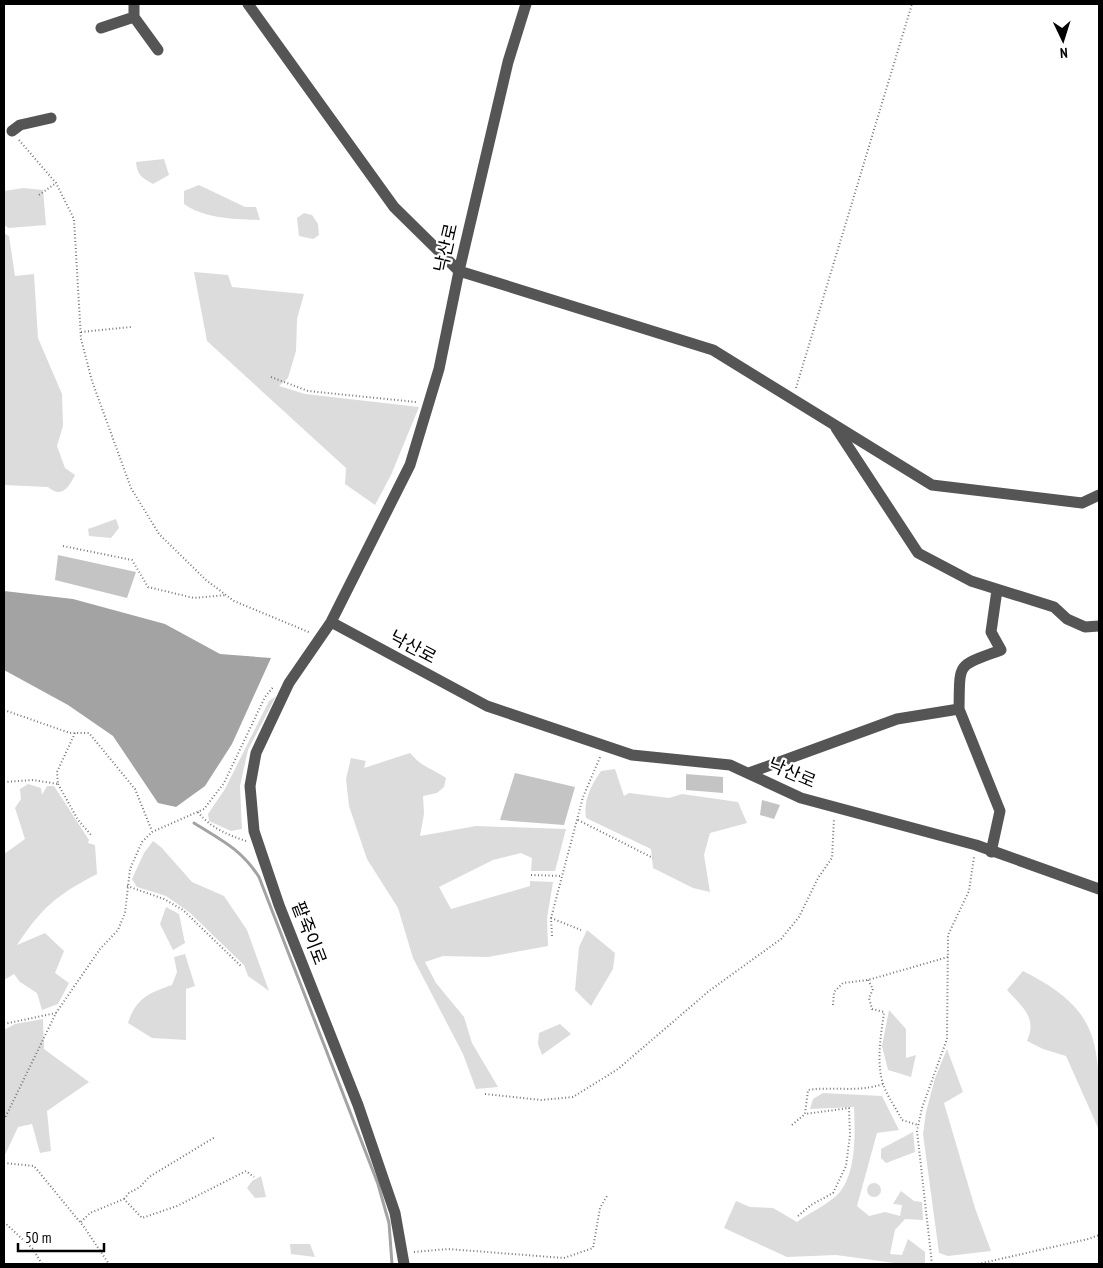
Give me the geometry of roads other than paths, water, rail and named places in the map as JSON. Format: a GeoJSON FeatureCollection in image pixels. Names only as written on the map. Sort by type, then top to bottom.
{"type":"FeatureCollection","features":[{"type":"Feature","properties":{"kind":"street"},"geometry":{"type":"LineString","coordinates":[[134,4],[134,17],[158,50]]}},
{"type":"Feature","properties":{"kind":"street"},"geometry":{"type":"LineString","coordinates":[[248,4],[394,207],[458,271],[713,350],[932,485],[1082,503],[1099,496]]}},
{"type":"Feature","properties":{"kind":"street","name":"낙산로"},"geometry":{"type":"LineString","coordinates":[[526,4],[508,62],[458,271],[439,369],[410,465],[331,622],[487,706],[632,755],[730,765],[801,798],[976,845],[1099,889]]}},
{"type":"Feature","properties":{"kind":"street"},"geometry":{"type":"LineString","coordinates":[[101,28],[134,17]]}},
{"type":"Feature","properties":{"kind":"street"},"geometry":{"type":"LineString","coordinates":[[12,131],[20,125],[51,118]]}},
{"type":"Feature","properties":{"kind":"street"},"geometry":{"type":"LineString","coordinates":[[835,426],[918,554],[971,581],[1054,607],[1067,619],[1084,628],[1099,626]]}},
{"type":"Feature","properties":{"kind":"street"},"geometry":{"type":"LineString","coordinates":[[992,852],[1000,812],[959,709],[960,672],[966,663],[1001,650],[991,632],[997,590]]}},
{"type":"Feature","properties":{"kind":"street","name":"팥죽이로"},"geometry":{"type":"LineString","coordinates":[[331,622],[289,683],[256,753],[250,786],[254,831],[279,905],[396,1213],[403,1259]]}},
{"type":"Feature","properties":{"kind":"street"},"geometry":{"type":"LineString","coordinates":[[749,773],[897,719],[959,709]]}},
{"type":"Feature","properties":{"kind":"waterway"},"geometry":{"type":"LineString","coordinates":[[194,823],[238,852],[259,877],[378,1184],[389,1223],[392,1264]]}}]}
